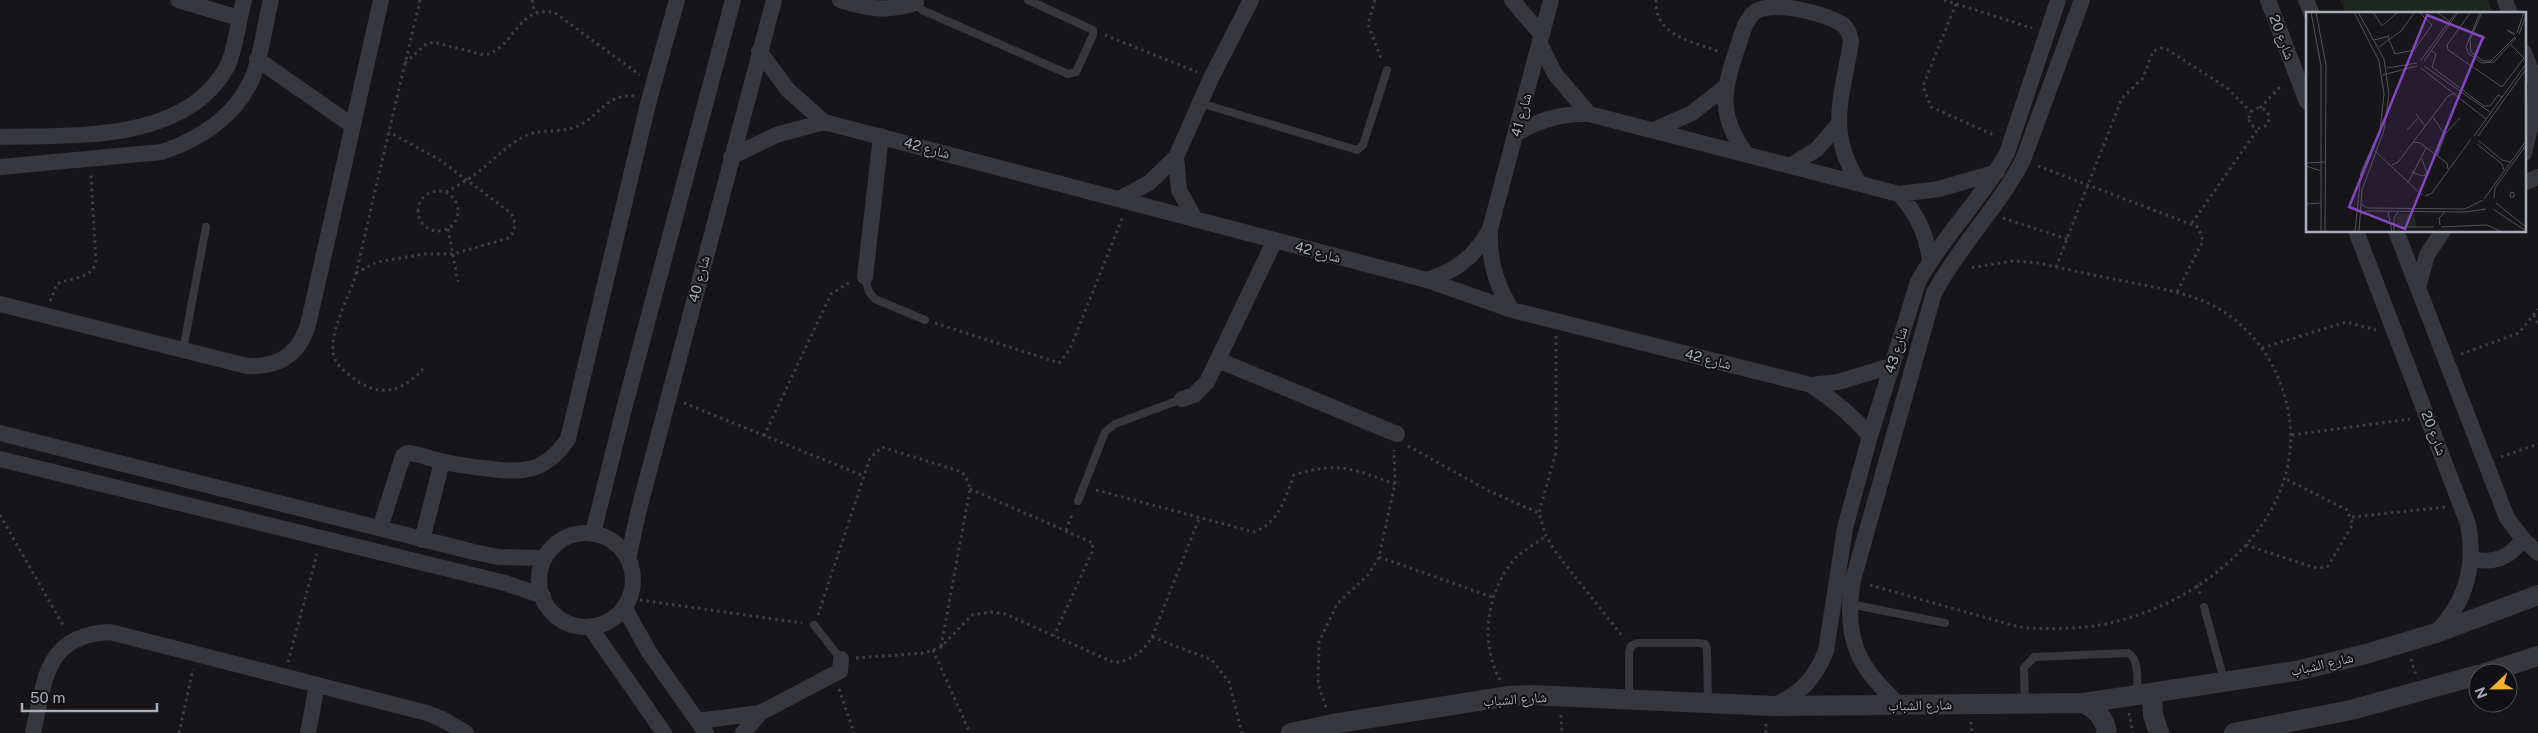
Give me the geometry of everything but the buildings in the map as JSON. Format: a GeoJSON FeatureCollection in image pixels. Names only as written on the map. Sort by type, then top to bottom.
{"type":"FeatureCollection","features":[{"type":"Feature","properties":{"kind":"street"},"geometry":{"type":"LineString","coordinates":[[178,0],[263,33]]}},
{"type":"Feature","properties":{"kind":"street"},"geometry":{"type":"LineString","coordinates":[[0,137],[87,134],[161,121],[192,105],[206,93],[228,65],[244,0]]}},
{"type":"Feature","properties":{"kind":"street"},"geometry":{"type":"LineString","coordinates":[[0,167],[162,152],[185,144],[206,132],[224,117],[240,99],[252,78],[270,0]]}},
{"type":"Feature","properties":{"kind":"street"},"geometry":{"type":"LineString","coordinates":[[0,304],[247,366],[262,367],[282,361],[298,348],[306,335],[381,0]]}},
{"type":"Feature","properties":{"kind":"street"},"geometry":{"type":"LineString","coordinates":[[380,528],[403,456],[409,453],[442,462],[513,472],[530,470],[546,464],[558,453],[568,439],[651,92],[677,0]]}},
{"type":"Feature","properties":{"kind":"street"},"geometry":{"type":"LineString","coordinates":[[593,534],[626,399],[733,0]]}},
{"type":"Feature","properties":{"kind":"street","name":"شارع 40"},"geometry":{"type":"LineString","coordinates":[[628,559],[668,397],[774,0]]}},
{"type":"Feature","properties":{"kind":"street"},"geometry":{"type":"LineString","coordinates":[[840,0],[879,10],[901,8],[916,1]]}},
{"type":"Feature","properties":{"kind":"street"},"geometry":{"type":"LineString","coordinates":[[1124,200],[1149,183],[1176,157],[1211,78],[1251,0]]}},
{"type":"Feature","properties":{"kind":"street"},"geometry":{"type":"LineString","coordinates":[[1512,0],[1541,39],[1555,74],[1589,114]]}},
{"type":"Feature","properties":{"kind":"street","name":"شارع 41"},"geometry":{"type":"LineString","coordinates":[[1512,310],[1496,280],[1489,246],[1490,229],[1552,0]]}},
{"type":"Feature","properties":{"kind":"street","name":"شارع 43"},"geometry":{"type":"LineString","coordinates":[[1773,706],[1791,698],[1807,686],[1819,670],[1826,651],[1845,528],[1870,436],[1918,282],[1930,260],[1997,172],[2009,148],[2058,0]]}},
{"type":"Feature","properties":{"kind":"street","name":"شارع 43"},"geometry":{"type":"LineString","coordinates":[[1900,705],[1879,686],[1860,658],[1852,639],[1848,618],[1848,604],[1853,580],[1928,309],[1941,280],[1958,252],[2011,182],[2023,160],[2082,0]]}},
{"type":"Feature","properties":{"kind":"street","name":"شارع 20"},"geometry":{"type":"LineString","coordinates":[[2268,0],[2306,99]]}},
{"type":"Feature","properties":{"kind":"street"},"geometry":{"type":"LineString","coordinates":[[2306,0],[2311,12]]}},
{"type":"Feature","properties":{"kind":"street"},"geometry":{"type":"LineString","coordinates":[[2505,0],[2509,12]]}},
{"type":"Feature","properties":{"kind":"street"},"geometry":{"type":"LineString","coordinates":[[1746,154],[1727,122],[1724,105],[1725,87],[1747,21],[1765,8],[1776,6],[1803,11],[1841,23],[1850,35],[1851,42],[1838,126],[1844,156],[1859,184]]}},
{"type":"Feature","properties":{"kind":"street","name":"شارع 42"},"geometry":{"type":"LineString","coordinates":[[759,51],[788,90],[824,122],[1427,280],[1512,310],[1811,385],[1833,399],[1853,416],[1870,436]]}},
{"type":"Feature","properties":{"kind":"street"},"geometry":{"type":"LineString","coordinates":[[2526,57],[2537,84],[2535,108],[2526,146]]}},
{"type":"Feature","properties":{"kind":"street"},"geometry":{"type":"LineString","coordinates":[[256,59],[353,126]]}},
{"type":"Feature","properties":{"kind":"street"},"geometry":{"type":"LineString","coordinates":[[1654,130],[1692,114],[1725,87]]}},
{"type":"Feature","properties":{"kind":"street"},"geometry":{"type":"LineString","coordinates":[[1516,134],[1542,120],[1558,115],[1589,114],[1899,194],[1939,188],[1997,172]]}},
{"type":"Feature","properties":{"kind":"street","name":"شارع 42"},"geometry":{"type":"LineString","coordinates":[[731,157],[776,135],[824,122]]}},
{"type":"Feature","properties":{"kind":"street"},"geometry":{"type":"LineString","coordinates":[[1790,166],[1817,149],[1838,126]]}},
{"type":"Feature","properties":{"kind":"street"},"geometry":{"type":"LineString","coordinates":[[87,134],[90,160]]}},
{"type":"Feature","properties":{"kind":"street"},"geometry":{"type":"LineString","coordinates":[[865,277],[881,136]]}},
{"type":"Feature","properties":{"kind":"street"},"geometry":{"type":"LineString","coordinates":[[2009,148],[2023,160]]}},
{"type":"Feature","properties":{"kind":"street"},"geometry":{"type":"LineString","coordinates":[[1176,157],[1179,190],[1195,219]]}},
{"type":"Feature","properties":{"kind":"street"},"geometry":{"type":"LineString","coordinates":[[2526,182],[2538,177]]}},
{"type":"Feature","properties":{"kind":"street"},"geometry":{"type":"LineString","coordinates":[[1899,194],[1909,205],[1924,231],[1930,260]]}},
{"type":"Feature","properties":{"kind":"street","name":"شارع 41"},"geometry":{"type":"LineString","coordinates":[[1427,280],[1447,274],[1465,263],[1480,247],[1490,229]]}},
{"type":"Feature","properties":{"kind":"street","name":"شارع 20"},"geometry":{"type":"LineString","coordinates":[[2356,232],[2468,524],[2472,559],[2468,580],[2461,600],[2450,618],[2436,633]]}},
{"type":"Feature","properties":{"kind":"street"},"geometry":{"type":"LineString","coordinates":[[2396,232],[2507,518],[2522,539],[2538,553]]}},
{"type":"Feature","properties":{"kind":"street"},"geometry":{"type":"LineString","coordinates":[[2418,288],[2427,255],[2442,232]]}},
{"type":"Feature","properties":{"kind":"street"},"geometry":{"type":"LineString","coordinates":[[1182,400],[1194,395],[1208,382],[1275,240]]}},
{"type":"Feature","properties":{"kind":"street"},"geometry":{"type":"LineString","coordinates":[[1218,360],[1395,433]]}},
{"type":"Feature","properties":{"kind":"street","name":"شارع 42"},"geometry":{"type":"LineString","coordinates":[[1811,385],[1838,382],[1891,366]]}},
{"type":"Feature","properties":{"kind":"street"},"geometry":{"type":"LineString","coordinates":[[0,433],[422,540],[498,557],[545,558]]}},
{"type":"Feature","properties":{"kind":"street"},"geometry":{"type":"LineString","coordinates":[[0,470],[8,461],[505,583],[543,596]]}},
{"type":"Feature","properties":{"kind":"street"},"geometry":{"type":"LineString","coordinates":[[422,540],[442,462]]}},
{"type":"Feature","properties":{"kind":"street"},"geometry":{"type":"LineString","coordinates":[[593,534],[614,542],[628,559],[633,579],[627,603],[610,621],[590,627],[562,620],[547,605],[540,583],[540,570],[545,558],[557,543],[574,535],[593,534]]}},
{"type":"Feature","properties":{"kind":"street"},"geometry":{"type":"LineString","coordinates":[[2472,559],[2495,561],[2516,549],[2522,539]]}},
{"type":"Feature","properties":{"kind":"street","name":"شارع الشباب"},"geometry":{"type":"LineString","coordinates":[[1295,732],[1333,724],[1509,696],[1530,695],[1773,706],[2084,704],[2296,670],[2436,633],[2538,595]]}},
{"type":"Feature","properties":{"kind":"street"},"geometry":{"type":"LineString","coordinates":[[627,603],[649,652],[702,727],[760,714],[835,675],[840,671],[841,659]]}},
{"type":"Feature","properties":{"kind":"street"},"geometry":{"type":"LineString","coordinates":[[590,627],[664,733]]}},
{"type":"Feature","properties":{"kind":"street"},"geometry":{"type":"LineString","coordinates":[[33,733],[47,671],[57,653],[72,640],[90,633],[110,632],[427,713],[442,719],[466,733]]}},
{"type":"Feature","properties":{"kind":"street"},"geometry":{"type":"LineString","coordinates":[[2516,663],[2538,656]]}},
{"type":"Feature","properties":{"kind":"street"},"geometry":{"type":"LineString","coordinates":[[2234,733],[2351,710],[2468,678]]}},
{"type":"Feature","properties":{"kind":"street"},"geometry":{"type":"LineString","coordinates":[[308,733],[317,685]]}},
{"type":"Feature","properties":{"kind":"street"},"geometry":{"type":"LineString","coordinates":[[2145,695],[2159,733]]}},
{"type":"Feature","properties":{"kind":"street"},"geometry":{"type":"LineString","coordinates":[[2084,704],[2096,710],[2105,722],[2107,733]]}},
{"type":"Feature","properties":{"kind":"street"},"geometry":{"type":"LineString","coordinates":[[743,733],[760,714]]}},
{"type":"Feature","properties":{"kind":"lane"},"geometry":{"type":"LineString","coordinates":[[916,1],[922,10],[1068,74],[1076,72],[1093,34],[1093,30],[1028,0]]}},
{"type":"Feature","properties":{"kind":"lane"},"geometry":{"type":"LineString","coordinates":[[1200,103],[1357,150],[1362,146],[1387,70]]}},
{"type":"Feature","properties":{"kind":"lane"},"geometry":{"type":"LineString","coordinates":[[183,350],[206,227]]}},
{"type":"Feature","properties":{"kind":"lane"},"geometry":{"type":"LineString","coordinates":[[865,277],[869,292],[875,299],[925,320]]}},
{"type":"Feature","properties":{"kind":"lane"},"geometry":{"type":"LineString","coordinates":[[1078,501],[1105,432],[1115,424],[1182,400]]}},
{"type":"Feature","properties":{"kind":"lane"},"geometry":{"type":"LineString","coordinates":[[1848,604],[1945,623]]}},
{"type":"Feature","properties":{"kind":"lane"},"geometry":{"type":"LineString","coordinates":[[2204,607],[2224,683]]}},
{"type":"Feature","properties":{"kind":"lane"},"geometry":{"type":"LineString","coordinates":[[814,625],[841,659]]}},
{"type":"Feature","properties":{"kind":"lane"},"geometry":{"type":"LineString","coordinates":[[1629,700],[1628,652],[1631,646],[1637,643],[1705,644],[1708,704]]}},
{"type":"Feature","properties":{"kind":"lane"},"geometry":{"type":"LineString","coordinates":[[2026,704],[2024,668],[2034,657],[2128,653],[2136,661],[2145,695]]}},
{"type":"Feature","properties":{"kind":"path"},"geometry":{"type":"LineString","coordinates":[[420,0],[356,273],[333,344],[333,358],[339,368],[363,387],[376,390],[402,386],[414,379],[423,369]]}},
{"type":"Feature","properties":{"kind":"path"},"geometry":{"type":"LineString","coordinates":[[532,0],[534,13]]}},
{"type":"Feature","properties":{"kind":"path"},"geometry":{"type":"LineString","coordinates":[[1374,0],[1368,24],[1387,70]]}},
{"type":"Feature","properties":{"kind":"path"},"geometry":{"type":"LineString","coordinates":[[1656,0],[1655,13],[1661,25],[1673,34],[1734,58]]}},
{"type":"Feature","properties":{"kind":"path"},"geometry":{"type":"LineString","coordinates":[[1944,0],[2047,33]]}},
{"type":"Feature","properties":{"kind":"path"},"geometry":{"type":"LineString","coordinates":[[1956,4],[1923,86],[1926,96],[1931,107],[2009,148]]}},
{"type":"Feature","properties":{"kind":"path"},"geometry":{"type":"LineString","coordinates":[[405,63],[424,45],[433,42],[484,55],[492,54],[534,13],[546,11],[555,14],[651,92]]}},
{"type":"Feature","properties":{"kind":"path"},"geometry":{"type":"LineString","coordinates":[[1093,30],[1211,78]]}},
{"type":"Feature","properties":{"kind":"path"},"geometry":{"type":"LineString","coordinates":[[2056,267],[2122,98],[2143,78],[2153,51],[2160,48],[2168,50],[2227,88],[2250,112],[2250,123],[2258,129]]}},
{"type":"Feature","properties":{"kind":"path"},"geometry":{"type":"LineString","coordinates":[[2250,112],[2260,108],[2295,71]]}},
{"type":"Feature","properties":{"kind":"path"},"geometry":{"type":"LineString","coordinates":[[446,192],[466,180],[515,141],[530,134],[578,126],[592,118],[603,105],[617,97],[651,92]]}},
{"type":"Feature","properties":{"kind":"path"},"geometry":{"type":"LineString","coordinates":[[2192,224],[2258,129],[2264,128],[2270,119],[2268,114],[2260,108]]}},
{"type":"Feature","properties":{"kind":"path"},"geometry":{"type":"LineString","coordinates":[[356,273],[377,262],[400,256],[453,254],[509,238],[515,230],[515,221],[511,213],[440,160],[389,132]]}},
{"type":"Feature","properties":{"kind":"path"},"geometry":{"type":"LineString","coordinates":[[46,316],[53,290],[57,284],[90,273],[96,262],[90,160]]}},
{"type":"Feature","properties":{"kind":"path"},"geometry":{"type":"LineString","coordinates":[[2023,160],[2198,227],[2203,241],[2177,292]]}},
{"type":"Feature","properties":{"kind":"path"},"geometry":{"type":"LineString","coordinates":[[439,191],[446,192],[456,202],[458,208],[456,222],[448,229],[438,232],[431,230],[420,221],[418,208],[425,196],[439,191]]}},
{"type":"Feature","properties":{"kind":"path"},"geometry":{"type":"LineString","coordinates":[[925,320],[1059,363],[1070,349],[1124,200]]}},
{"type":"Feature","properties":{"kind":"path"},"geometry":{"type":"LineString","coordinates":[[1988,213],[2067,239]]}},
{"type":"Feature","properties":{"kind":"path"},"geometry":{"type":"LineString","coordinates":[[448,229],[458,282]]}},
{"type":"Feature","properties":{"kind":"path"},"geometry":{"type":"LineString","coordinates":[[1853,580],[2019,627],[2040,630],[2113,623],[2152,609],[2197,585],[2222,567],[2246,545],[2263,525],[2277,503],[2286,479],[2292,435],[2288,404],[2278,374],[2262,348],[2240,324],[2214,306],[2177,292],[2056,267],[2013,261],[1988,263],[1964,269],[1941,280]]}},
{"type":"Feature","properties":{"kind":"path"},"geometry":{"type":"LineString","coordinates":[[764,436],[831,294],[845,284],[865,277]]}},
{"type":"Feature","properties":{"kind":"path"},"geometry":{"type":"LineString","coordinates":[[2445,359],[2518,333],[2538,309]]}},
{"type":"Feature","properties":{"kind":"path"},"geometry":{"type":"LineString","coordinates":[[2534,315],[2538,324]]}},
{"type":"Feature","properties":{"kind":"path"},"geometry":{"type":"LineString","coordinates":[[1556,321],[1556,452],[1539,513],[1546,536],[1631,646]]}},
{"type":"Feature","properties":{"kind":"path"},"geometry":{"type":"LineString","coordinates":[[2262,348],[2346,322],[2396,335]]}},
{"type":"Feature","properties":{"kind":"path"},"geometry":{"type":"LineString","coordinates":[[668,397],[864,476]]}},
{"type":"Feature","properties":{"kind":"path"},"geometry":{"type":"LineString","coordinates":[[2292,435],[2372,423],[2428,419]]}},
{"type":"Feature","properties":{"kind":"path"},"geometry":{"type":"LineString","coordinates":[[1395,433],[1401,442],[1442,466],[1490,492],[1539,513]]}},
{"type":"Feature","properties":{"kind":"path"},"geometry":{"type":"LineString","coordinates":[[1333,724],[1318,684],[1319,642],[1337,604],[1368,575],[1379,557],[1395,484],[1395,433]]}},
{"type":"Feature","properties":{"kind":"path"},"geometry":{"type":"LineString","coordinates":[[2486,463],[2538,444]]}},
{"type":"Feature","properties":{"kind":"path"},"geometry":{"type":"LineString","coordinates":[[627,603],[814,625],[870,458],[882,448],[962,472],[968,481],[970,490],[941,647]]}},
{"type":"Feature","properties":{"kind":"path"},"geometry":{"type":"LineString","coordinates":[[1083,486],[1199,519],[1254,532],[1266,528],[1278,515],[1294,475],[1317,468],[1349,468],[1395,484]]}},
{"type":"Feature","properties":{"kind":"path"},"geometry":{"type":"LineString","coordinates":[[2246,545],[2320,568],[2328,566],[2353,524],[2352,517],[2347,510],[2286,479]]}},
{"type":"Feature","properties":{"kind":"path"},"geometry":{"type":"LineString","coordinates":[[970,490],[1093,543],[1092,552],[1054,636]]}},
{"type":"Feature","properties":{"kind":"path"},"geometry":{"type":"LineString","coordinates":[[1066,530],[1078,501]]}},
{"type":"Feature","properties":{"kind":"path"},"geometry":{"type":"LineString","coordinates":[[2352,517],[2462,506]]}},
{"type":"Feature","properties":{"kind":"path"},"geometry":{"type":"LineString","coordinates":[[0,515],[72,640]]}},
{"type":"Feature","properties":{"kind":"path"},"geometry":{"type":"LineString","coordinates":[[841,659],[924,653],[941,647],[972,615],[991,612],[1005,614],[1115,663],[1130,660],[1143,650],[1152,637],[1199,519]]}},
{"type":"Feature","properties":{"kind":"path"},"geometry":{"type":"LineString","coordinates":[[1509,696],[1492,666],[1487,631],[1492,597],[1513,561],[1546,536]]}},
{"type":"Feature","properties":{"kind":"path"},"geometry":{"type":"LineString","coordinates":[[284,677],[321,538]]}},
{"type":"Feature","properties":{"kind":"path"},"geometry":{"type":"LineString","coordinates":[[1379,557],[1492,597]]}},
{"type":"Feature","properties":{"kind":"path"},"geometry":{"type":"LineString","coordinates":[[1152,637],[1212,660],[1229,682],[1242,733]]}},
{"type":"Feature","properties":{"kind":"path"},"geometry":{"type":"LineString","coordinates":[[2406,642],[2422,692]]}},
{"type":"Feature","properties":{"kind":"path"},"geometry":{"type":"LineString","coordinates":[[933,650],[970,733]]}},
{"type":"Feature","properties":{"kind":"path"},"geometry":{"type":"LineString","coordinates":[[179,733],[196,654]]}},
{"type":"Feature","properties":{"kind":"path"},"geometry":{"type":"LineString","coordinates":[[835,675],[854,733]]}},
{"type":"Feature","properties":{"kind":"shaded area"},"geometry":{"type":"Polygon","coordinates":[[[2340,0],[2488,0],[2492,12],[2345,12],[2340,0]]]}}]}
